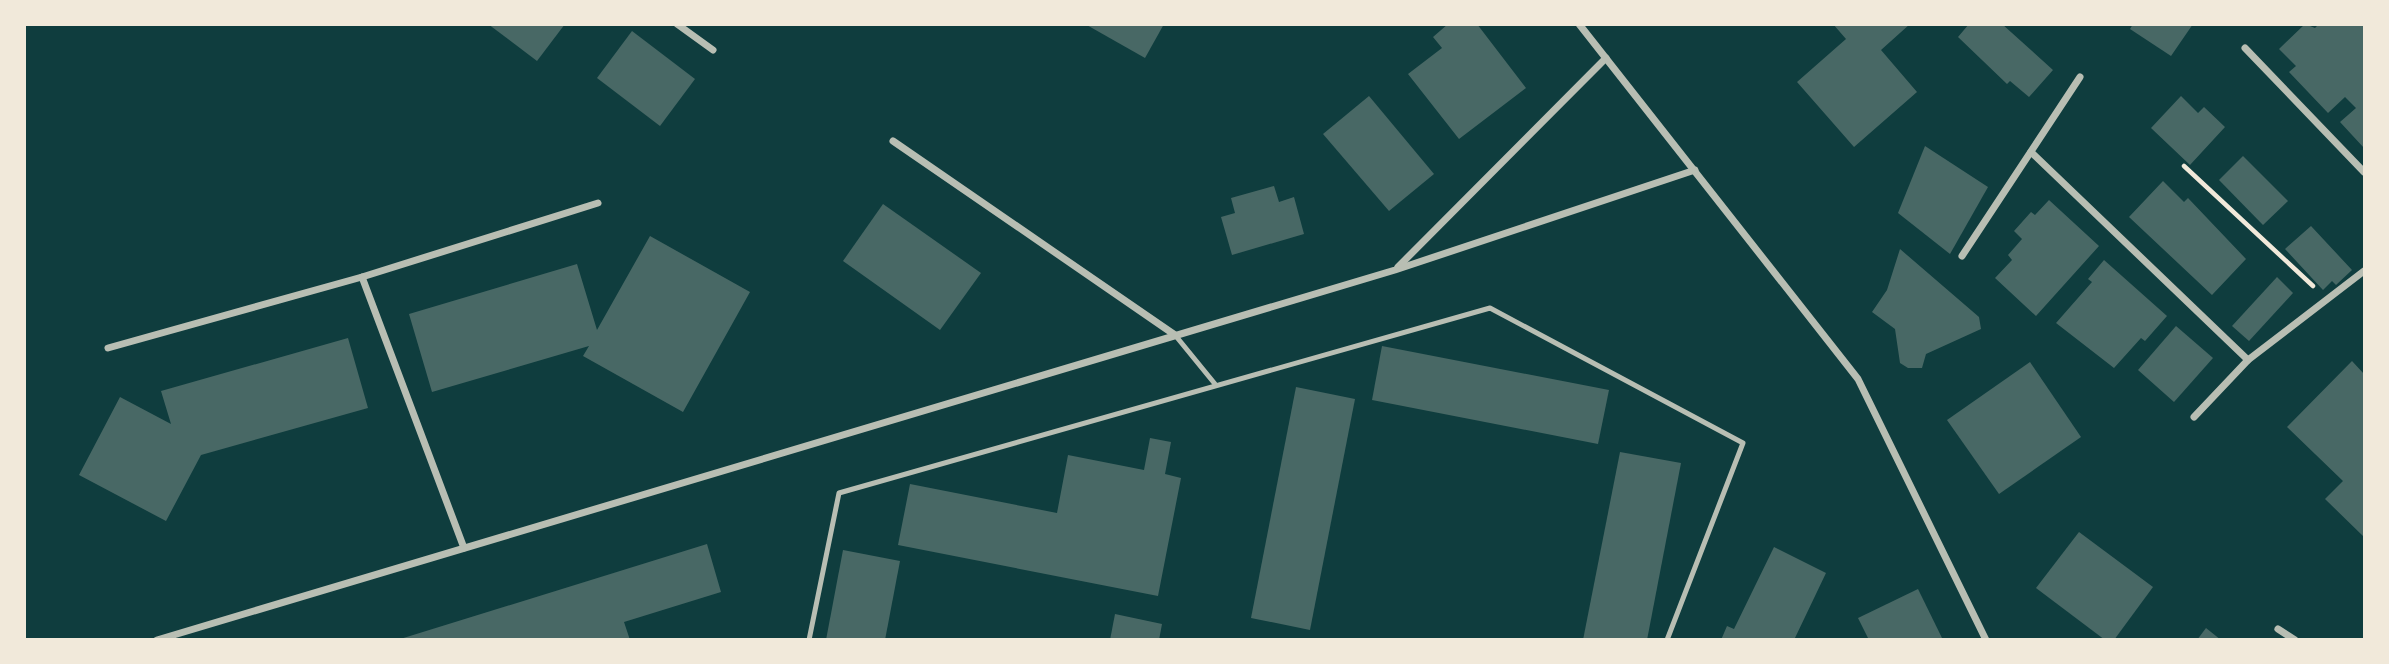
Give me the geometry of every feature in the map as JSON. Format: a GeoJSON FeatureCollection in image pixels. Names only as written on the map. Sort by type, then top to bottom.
{"type":"FeatureCollection","features":[{"type":"Feature","properties":{"kind":"street"},"geometry":{"type":"LineString","coordinates":[[677,24],[713,50]]}},
{"type":"Feature","properties":{"kind":"street"},"geometry":{"type":"LineString","coordinates":[[1579,24],[1858,379],[1986,639]]}},
{"type":"Feature","properties":{"kind":"street"},"geometry":{"type":"LineString","coordinates":[[2245,48],[2364,172]]}},
{"type":"Feature","properties":{"kind":"street"},"geometry":{"type":"LineString","coordinates":[[1395,270],[1606,58]]}},
{"type":"Feature","properties":{"kind":"street"},"geometry":{"type":"LineString","coordinates":[[1962,256],[2080,77]]}},
{"type":"Feature","properties":{"kind":"street"},"geometry":{"type":"LineString","coordinates":[[892,141],[1175,335]]}},
{"type":"Feature","properties":{"kind":"street"},"geometry":{"type":"LineString","coordinates":[[2031,152],[2248,360]]}},
{"type":"Feature","properties":{"kind":"street"},"geometry":{"type":"LineString","coordinates":[[157,639],[1395,270],[1695,170]]}},
{"type":"Feature","properties":{"kind":"street"},"geometry":{"type":"LineString","coordinates":[[108,348],[362,277],[598,203]]}},
{"type":"Feature","properties":{"kind":"street"},"geometry":{"type":"LineString","coordinates":[[2194,417],[2248,360],[2364,271]]}},
{"type":"Feature","properties":{"kind":"street"},"geometry":{"type":"LineString","coordinates":[[362,277],[464,548]]}},
{"type":"Feature","properties":{"kind":"street"},"geometry":{"type":"LineString","coordinates":[[2278,629],[2295,639]]}},
{"type":"Feature","properties":{"kind":"lane"},"geometry":{"type":"LineString","coordinates":[[809,639],[839,493],[1490,308],[1743,443],[1667,639]]}},
{"type":"Feature","properties":{"kind":"lane"},"geometry":{"type":"LineString","coordinates":[[1175,335],[1215,384]]}},
{"type":"Feature","properties":{"kind":"path"},"geometry":{"type":"LineString","coordinates":[[2184,166],[2326,298]]}},
{"type":"Feature","properties":{"kind":"building"},"geometry":{"type":"Polygon","coordinates":[[[488,24],[565,24],[537,61],[488,24]]]}},
{"type":"Feature","properties":{"kind":"building"},"geometry":{"type":"Polygon","coordinates":[[[1085,24],[1164,24],[1145,58],[1085,24]]]}},
{"type":"Feature","properties":{"kind":"building"},"geometry":{"type":"Polygon","coordinates":[[[1448,24],[1477,24],[1526,88],[1459,139],[1408,74],[1442,48],[1433,37],[1448,24]]]}},
{"type":"Feature","properties":{"kind":"building"},"geometry":{"type":"Polygon","coordinates":[[[1833,24],[1910,24],[1881,50],[1917,92],[1854,147],[1797,82],[1846,39],[1833,24]]]}},
{"type":"Feature","properties":{"kind":"building"},"geometry":{"type":"Polygon","coordinates":[[[1969,24],[2002,24],[2053,70],[2029,97],[2010,81],[2007,84],[1958,37],[1969,24]]]}},
{"type":"Feature","properties":{"kind":"building"},"geometry":{"type":"Polygon","coordinates":[[[2133,24],[2193,24],[2171,56],[2130,29],[2133,24]]]}},
{"type":"Feature","properties":{"kind":"building"},"geometry":{"type":"Polygon","coordinates":[[[2305,24],[2315,28],[2319,24],[2364,24],[2364,148],[2340,122],[2356,108],[2345,97],[2328,113],[2289,72],[2296,66],[2279,49],[2305,24]]]}},
{"type":"Feature","properties":{"kind":"building"},"geometry":{"type":"Polygon","coordinates":[[[632,31],[695,79],[660,126],[597,78],[632,31]]]}},
{"type":"Feature","properties":{"kind":"building"},"geometry":{"type":"Polygon","coordinates":[[[1369,96],[1434,174],[1389,211],[1323,134],[1369,96]]]}},
{"type":"Feature","properties":{"kind":"building"},"geometry":{"type":"Polygon","coordinates":[[[2181,96],[2198,113],[2204,107],[2225,127],[2190,165],[2151,128],[2181,96]]]}},
{"type":"Feature","properties":{"kind":"building"},"geometry":{"type":"Polygon","coordinates":[[[1925,146],[1988,187],[1950,254],[1898,213],[1925,146]]]}},
{"type":"Feature","properties":{"kind":"building"},"geometry":{"type":"Polygon","coordinates":[[[2243,156],[2288,201],[2263,225],[2219,180],[2243,156]]]}},
{"type":"Feature","properties":{"kind":"building"},"geometry":{"type":"Polygon","coordinates":[[[2163,181],[2184,202],[2188,198],[2246,259],[2212,295],[2129,217],[2163,181]]]}},
{"type":"Feature","properties":{"kind":"building"},"geometry":{"type":"Polygon","coordinates":[[[1274,186],[1279,202],[1294,197],[1304,234],[1232,255],[1221,217],[1235,213],[1231,198],[1274,186]]]}},
{"type":"Feature","properties":{"kind":"building"},"geometry":{"type":"Polygon","coordinates":[[[2049,200],[2099,246],[2036,316],[1995,278],[2012,260],[2008,255],[2022,239],[2014,231],[2031,212],[2035,215],[2049,200]]]}},
{"type":"Feature","properties":{"kind":"building"},"geometry":{"type":"Polygon","coordinates":[[[883,204],[981,273],[940,330],[843,261],[883,204]]]}},
{"type":"Feature","properties":{"kind":"building"},"geometry":{"type":"Polygon","coordinates":[[[2311,226],[2352,270],[2336,285],[2332,281],[2323,290],[2285,249],[2311,226]]]}},
{"type":"Feature","properties":{"kind":"building"},"geometry":{"type":"Polygon","coordinates":[[[650,236],[750,292],[683,412],[583,356],[589,346],[432,392],[409,314],[577,264],[597,330],[650,236]]]}},
{"type":"Feature","properties":{"kind":"building"},"geometry":{"type":"Polygon","coordinates":[[[1900,249],[1979,317],[1981,329],[1926,354],[1922,368],[1908,368],[1900,363],[1895,329],[1872,312],[1887,290],[1900,249]]]}},
{"type":"Feature","properties":{"kind":"building"},"geometry":{"type":"Polygon","coordinates":[[[2104,260],[2167,316],[2145,341],[2141,338],[2114,368],[2056,323],[2092,282],[2088,279],[2104,260]]]}},
{"type":"Feature","properties":{"kind":"building"},"geometry":{"type":"Polygon","coordinates":[[[2277,277],[2293,293],[2249,341],[2232,326],[2277,277]]]}},
{"type":"Feature","properties":{"kind":"building"},"geometry":{"type":"Polygon","coordinates":[[[2176,326],[2213,358],[2174,402],[2138,370],[2176,326]]]}},
{"type":"Feature","properties":{"kind":"building"},"geometry":{"type":"Polygon","coordinates":[[[348,338],[368,408],[201,455],[166,521],[79,475],[120,397],[171,424],[161,391],[348,338]]]}},
{"type":"Feature","properties":{"kind":"building"},"geometry":{"type":"Polygon","coordinates":[[[1382,346],[1609,390],[1598,444],[1372,400],[1382,346]]]}},
{"type":"Feature","properties":{"kind":"building"},"geometry":{"type":"Polygon","coordinates":[[[2352,361],[2364,374],[2364,537],[2325,499],[2343,481],[2287,427],[2352,361]]]}},
{"type":"Feature","properties":{"kind":"building"},"geometry":{"type":"Polygon","coordinates":[[[2030,362],[2081,437],[1999,494],[1947,420],[2030,362]]]}},
{"type":"Feature","properties":{"kind":"building"},"geometry":{"type":"Polygon","coordinates":[[[1296,387],[1355,399],[1310,630],[1251,618],[1296,387]]]}},
{"type":"Feature","properties":{"kind":"building"},"geometry":{"type":"Polygon","coordinates":[[[1150,438],[1171,442],[1165,474],[1181,478],[1158,596],[898,545],[910,484],[1057,513],[1068,455],[1144,470],[1150,438]]]}},
{"type":"Feature","properties":{"kind":"building"},"geometry":{"type":"Polygon","coordinates":[[[1620,452],[1681,463],[1647,640],[1583,640],[1620,452]]]}},
{"type":"Feature","properties":{"kind":"building"},"geometry":{"type":"Polygon","coordinates":[[[2079,532],[2153,587],[2114,640],[2105,640],[2036,588],[2079,532]]]}},
{"type":"Feature","properties":{"kind":"building"},"geometry":{"type":"Polygon","coordinates":[[[707,544],[721,592],[624,622],[630,640],[397,640],[707,544]]]}},
{"type":"Feature","properties":{"kind":"building"},"geometry":{"type":"Polygon","coordinates":[[[1774,547],[1826,573],[1794,640],[1721,640],[1727,626],[1734,629],[1774,547]]]}},
{"type":"Feature","properties":{"kind":"building"},"geometry":{"type":"Polygon","coordinates":[[[843,550],[900,561],[885,640],[826,640],[843,550]]]}},
{"type":"Feature","properties":{"kind":"building"},"geometry":{"type":"Polygon","coordinates":[[[1918,589],[1943,640],[1869,640],[1858,618],[1918,589]]]}},
{"type":"Feature","properties":{"kind":"building"},"geometry":{"type":"Polygon","coordinates":[[[1115,614],[1162,624],[1159,640],[1110,640],[1115,614]]]}},
{"type":"Feature","properties":{"kind":"building"},"geometry":{"type":"Polygon","coordinates":[[[2206,628],[2221,640],[2197,640],[2206,628]]]}}]}
